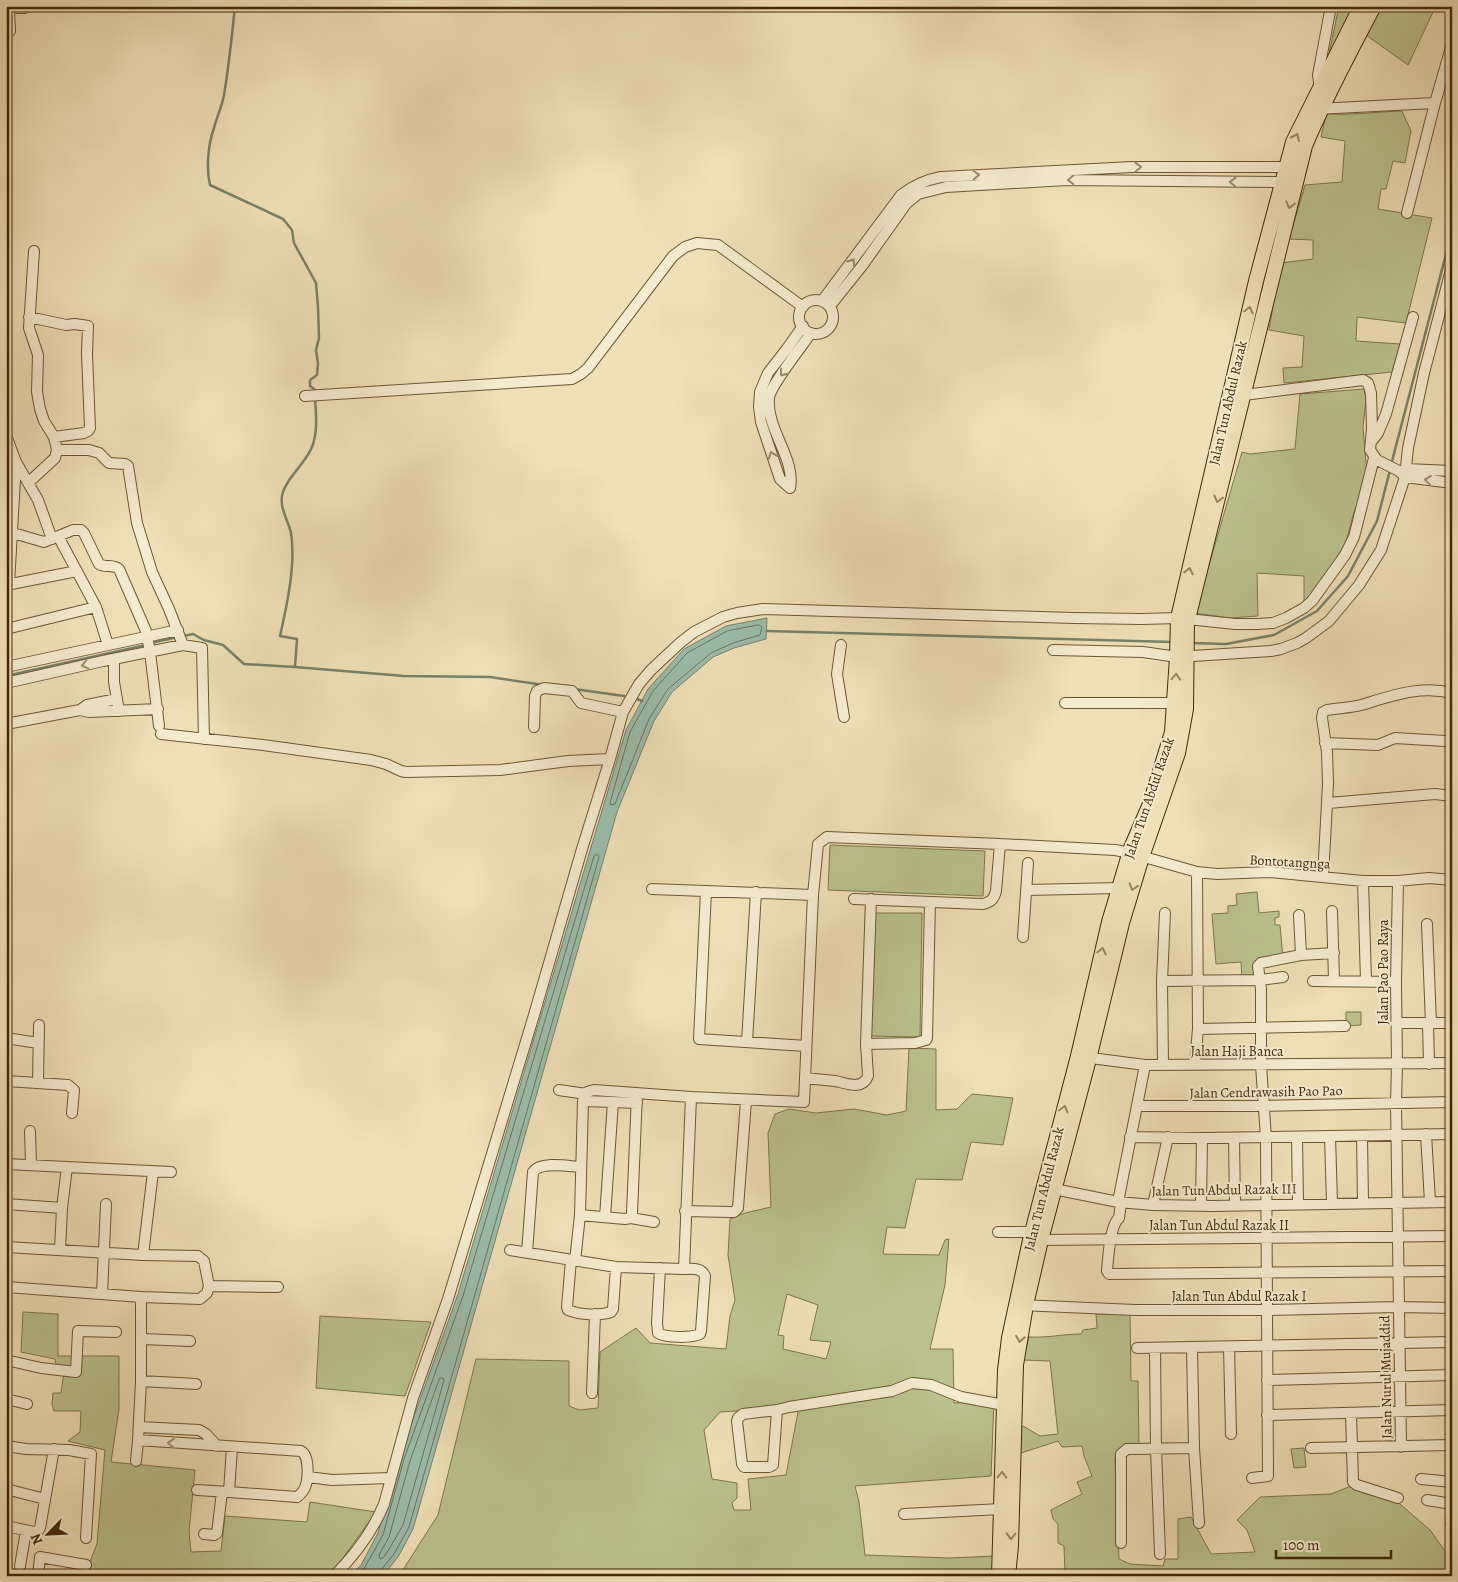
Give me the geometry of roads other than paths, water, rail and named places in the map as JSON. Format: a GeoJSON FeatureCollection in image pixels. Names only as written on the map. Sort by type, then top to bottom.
{"type":"FeatureCollection","features":[{"type":"Feature","properties":{"kind":"main road","name":"Jalan Tun Abdul Razak"},"geometry":{"type":"LineString","coordinates":[[1325,91],[1361,6]]}},
{"type":"Feature","properties":{"kind":"main road","name":"Jalan Tun Abdul Razak"},"geometry":{"type":"LineString","coordinates":[[1036,1236],[1054,1188],[1084,1057],[1109,922],[1119,888],[1136,855],[1178,753],[1182,621],[1256,280],[1286,167],[1293,142],[1315,108],[1374,6]]}},
{"type":"Feature","properties":{"kind":"main road","name":"Jalan Tun Abdul Razak"},"geometry":{"type":"LineString","coordinates":[[1182,621],[1244,395],[1315,108]]}},
{"type":"Feature","properties":{"kind":"main road","name":"Jalan Tun Abdul Razak"},"geometry":{"type":"LineString","coordinates":[[998,1576],[1006,1358],[1021,1305],[1036,1236],[1122,923],[1136,855]]}},
{"type":"Feature","properties":{"kind":"main road","name":"Jalan Tun Abdul Razak"},"geometry":{"type":"LineString","coordinates":[[1008,1576],[1011,1546],[1016,1365],[1021,1305]]}},
{"type":"Feature","properties":{"kind":"street"},"geometry":{"type":"LineString","coordinates":[[1325,91],[1318,75],[1332,6]]}},
{"type":"Feature","properties":{"kind":"street"},"geometry":{"type":"LineString","coordinates":[[10,31],[8,8],[25,8]]}},
{"type":"Feature","properties":{"kind":"street"},"geometry":{"type":"LineString","coordinates":[[1407,213],[1452,44]]}},
{"type":"Feature","properties":{"kind":"street"},"geometry":{"type":"LineString","coordinates":[[1315,108],[1435,103]]}},
{"type":"Feature","properties":{"kind":"street"},"geometry":{"type":"LineString","coordinates":[[826,304],[901,195],[923,181],[941,177],[1132,167],[1286,167]]}},
{"type":"Feature","properties":{"kind":"street"},"geometry":{"type":"LineString","coordinates":[[826,304],[862,266],[906,204],[918,194],[928,191],[946,188],[1067,180],[1282,182]]}},
{"type":"Feature","properties":{"kind":"street"},"geometry":{"type":"LineString","coordinates":[[305,396],[572,379],[588,368],[673,256],[685,247],[697,243],[718,245],[802,308]]}},
{"type":"Feature","properties":{"kind":"street"},"geometry":{"type":"LineString","coordinates":[[29,482],[55,458],[57,450],[54,437],[44,421],[38,403],[38,355],[29,328],[34,251]]}},
{"type":"Feature","properties":{"kind":"street"},"geometry":{"type":"LineString","coordinates":[[1053,650],[1182,655],[1281,649],[1306,638],[1329,620],[1359,586],[1381,550],[1452,266]]}},
{"type":"Feature","properties":{"kind":"street"},"geometry":{"type":"LineString","coordinates":[[814,300],[826,304],[833,316],[830,326],[822,333],[812,333],[803,326],[800,315],[802,308],[809,301],[814,300]]}},
{"type":"Feature","properties":{"kind":"street"},"geometry":{"type":"LineString","coordinates":[[1371,443],[1378,433],[1386,414],[1413,317]]}},
{"type":"Feature","properties":{"kind":"street"},"geometry":{"type":"LineString","coordinates":[[29,318],[66,325],[88,326],[89,450]]}},
{"type":"Feature","properties":{"kind":"street"},"geometry":{"type":"LineString","coordinates":[[803,326],[768,373],[760,392],[761,422],[780,479],[790,488],[792,478],[776,436],[769,398],[773,386],[812,333]]}},
{"type":"Feature","properties":{"kind":"street"},"geometry":{"type":"LineString","coordinates":[[1244,395],[1363,380],[1371,390],[1372,429],[1370,450],[1375,459],[1401,472],[1452,483]]}},
{"type":"Feature","properties":{"kind":"street"},"geometry":{"type":"LineString","coordinates":[[54,437],[88,431]]}},
{"type":"Feature","properties":{"kind":"street"},"geometry":{"type":"LineString","coordinates":[[6,435],[13,460],[15,493],[8,585],[78,571]]}},
{"type":"Feature","properties":{"kind":"street"},"geometry":{"type":"LineString","coordinates":[[57,450],[89,450],[99,453],[109,463],[128,466],[137,523],[152,572],[183,645]]}},
{"type":"Feature","properties":{"kind":"street"},"geometry":{"type":"LineString","coordinates":[[334,1576],[363,1542],[379,1517],[384,1504],[413,1398],[448,1300],[623,712],[645,677],[681,642],[711,622],[738,613],[763,609],[1235,624],[1273,623],[1304,608],[1312,601],[1345,555],[1354,537],[1375,459]]}},
{"type":"Feature","properties":{"kind":"street"},"geometry":{"type":"LineString","coordinates":[[13,460],[29,482],[55,538],[78,571],[96,607],[108,645]]}},
{"type":"Feature","properties":{"kind":"street"},"geometry":{"type":"LineString","coordinates":[[1401,472],[1452,471]]}},
{"type":"Feature","properties":{"kind":"street"},"geometry":{"type":"LineString","coordinates":[[15,493],[38,500]]}},
{"type":"Feature","properties":{"kind":"street"},"geometry":{"type":"LineString","coordinates":[[13,533],[46,542],[73,530],[81,530],[99,564],[118,568],[139,612],[148,637],[160,730],[204,739],[264,745],[371,760],[406,772],[500,770],[568,761],[610,759]]}},
{"type":"Feature","properties":{"kind":"street"},"geometry":{"type":"LineString","coordinates":[[6,629],[96,607]]}},
{"type":"Feature","properties":{"kind":"street"},"geometry":{"type":"LineString","coordinates":[[6,667],[178,630]]}},
{"type":"Feature","properties":{"kind":"street"},"geometry":{"type":"LineString","coordinates":[[6,683],[183,645],[202,648],[204,739]]}},
{"type":"Feature","properties":{"kind":"street"},"geometry":{"type":"LineString","coordinates":[[841,645],[837,674],[844,716]]}},
{"type":"Feature","properties":{"kind":"street"},"geometry":{"type":"LineString","coordinates":[[114,659],[114,682],[119,711]]}},
{"type":"Feature","properties":{"kind":"street"},"geometry":{"type":"LineString","coordinates":[[103,661],[114,682]]}},
{"type":"Feature","properties":{"kind":"street"},"geometry":{"type":"LineString","coordinates":[[534,727],[535,696],[537,691],[544,688],[572,691],[579,701],[585,704],[623,712]]}},
{"type":"Feature","properties":{"kind":"street"},"geometry":{"type":"LineString","coordinates":[[1323,877],[1328,803],[1327,755],[1323,712],[1358,706],[1386,696],[1424,690],[1443,690],[1452,693]]}},
{"type":"Feature","properties":{"kind":"street"},"geometry":{"type":"LineString","coordinates":[[6,724],[80,710],[87,706],[116,699]]}},
{"type":"Feature","properties":{"kind":"street"},"geometry":{"type":"LineString","coordinates":[[1065,703],[1180,703]]}},
{"type":"Feature","properties":{"kind":"street"},"geometry":{"type":"LineString","coordinates":[[80,710],[89,712],[158,709]]}},
{"type":"Feature","properties":{"kind":"street"},"geometry":{"type":"LineString","coordinates":[[1325,743],[1378,745],[1395,738],[1445,741]]}},
{"type":"Feature","properties":{"kind":"street"},"geometry":{"type":"LineString","coordinates":[[1328,803],[1435,794],[1452,796]]}},
{"type":"Feature","properties":{"kind":"street","name":"Bontotangnga"},"geometry":{"type":"LineString","coordinates":[[746,1101],[804,1102],[813,896],[818,844],[827,837],[1115,850],[1197,872],[1226,874],[1270,872],[1363,881],[1398,881],[1429,878],[1452,880]]}},
{"type":"Feature","properties":{"kind":"street"},"geometry":{"type":"LineString","coordinates":[[854,899],[983,904],[991,901],[996,891],[1000,844]]}},
{"type":"Feature","properties":{"kind":"street"},"geometry":{"type":"LineString","coordinates":[[1023,937],[1028,863]]}},
{"type":"Feature","properties":{"kind":"street"},"geometry":{"type":"LineString","coordinates":[[1195,1064],[1198,1029],[1197,872]]}},
{"type":"Feature","properties":{"kind":"street"},"geometry":{"type":"LineString","coordinates":[[1363,881],[1366,981]]}},
{"type":"Feature","properties":{"kind":"street","name":"Jalan Pao Pao Raya"},"geometry":{"type":"LineString","coordinates":[[1397,1203],[1396,982],[1398,881]]}},
{"type":"Feature","properties":{"kind":"street"},"geometry":{"type":"LineString","coordinates":[[1026,890],[1119,888]]}},
{"type":"Feature","properties":{"kind":"street"},"geometry":{"type":"LineString","coordinates":[[652,889],[756,892],[813,896]]}},
{"type":"Feature","properties":{"kind":"street"},"geometry":{"type":"LineString","coordinates":[[706,891],[694,1039],[806,1046]]}},
{"type":"Feature","properties":{"kind":"street"},"geometry":{"type":"LineString","coordinates":[[747,1042],[756,892]]}},
{"type":"Feature","properties":{"kind":"street"},"geometry":{"type":"LineString","coordinates":[[806,1078],[852,1086],[860,1084],[868,1076],[866,1044],[871,899]]}},
{"type":"Feature","properties":{"kind":"street"},"geometry":{"type":"LineString","coordinates":[[866,1044],[916,1043],[922,1042],[927,1038],[930,902]]}},
{"type":"Feature","properties":{"kind":"street"},"geometry":{"type":"LineString","coordinates":[[1332,911],[1334,980]]}},
{"type":"Feature","properties":{"kind":"street"},"geometry":{"type":"LineString","coordinates":[[1163,1065],[1162,981],[1165,913]]}},
{"type":"Feature","properties":{"kind":"street"},"geometry":{"type":"LineString","coordinates":[[1299,915],[1301,955]]}},
{"type":"Feature","properties":{"kind":"street"},"geometry":{"type":"LineString","coordinates":[[1427,924],[1429,1064]]}},
{"type":"Feature","properties":{"kind":"street"},"geometry":{"type":"LineString","coordinates":[[1252,1478],[1268,1476],[1266,1138],[1261,1064],[1260,980],[1258,965],[1301,955],[1334,953]]}},
{"type":"Feature","properties":{"kind":"street"},"geometry":{"type":"LineString","coordinates":[[1162,981],[1260,980],[1283,977]]}},
{"type":"Feature","properties":{"kind":"street"},"geometry":{"type":"LineString","coordinates":[[1313,980],[1396,982]]}},
{"type":"Feature","properties":{"kind":"street"},"geometry":{"type":"LineString","coordinates":[[1396,1023],[1452,1023]]}},
{"type":"Feature","properties":{"kind":"street"},"geometry":{"type":"LineString","coordinates":[[38,1082],[39,1025]]}},
{"type":"Feature","properties":{"kind":"street"},"geometry":{"type":"LineString","coordinates":[[1198,1029],[1345,1026]]}},
{"type":"Feature","properties":{"kind":"street"},"geometry":{"type":"LineString","coordinates":[[6,1038],[38,1042]]}},
{"type":"Feature","properties":{"kind":"street","name":"Jalan Haji Banca"},"geometry":{"type":"LineString","coordinates":[[1084,1057],[1145,1065],[1452,1063]]}},
{"type":"Feature","properties":{"kind":"street"},"geometry":{"type":"LineString","coordinates":[[1145,1065],[1130,1136],[1119,1202],[1119,1218],[1115,1221],[1111,1239],[1108,1274],[1452,1271]]}},
{"type":"Feature","properties":{"kind":"street"},"geometry":{"type":"LineString","coordinates":[[6,1081],[71,1086],[74,1090],[72,1113]]}},
{"type":"Feature","properties":{"kind":"street"},"geometry":{"type":"LineString","coordinates":[[559,1090],[584,1097],[614,1102],[637,1098],[746,1101],[738,1208],[734,1212],[685,1211]]}},
{"type":"Feature","properties":{"kind":"street"},"geometry":{"type":"LineString","coordinates":[[616,1267],[613,1309],[608,1313],[595,1314],[568,1310],[580,1215],[580,1167],[584,1097],[590,1090],[594,1090],[637,1098]]}},
{"type":"Feature","properties":{"kind":"street"},"geometry":{"type":"LineString","coordinates":[[631,1218],[637,1098]]}},
{"type":"Feature","properties":{"kind":"street"},"geometry":{"type":"LineString","coordinates":[[684,1269],[691,1098]]}},
{"type":"Feature","properties":{"kind":"street"},"geometry":{"type":"LineString","coordinates":[[605,1217],[614,1102]]}},
{"type":"Feature","properties":{"kind":"street","name":"Jalan Cendrawasih Pao Pao"},"geometry":{"type":"LineString","coordinates":[[1137,1106],[1264,1106],[1452,1102]]}},
{"type":"Feature","properties":{"kind":"street"},"geometry":{"type":"LineString","coordinates":[[30,1131],[31,1165]]}},
{"type":"Feature","properties":{"kind":"street"},"geometry":{"type":"LineString","coordinates":[[1426,1134],[1430,1202]]}},
{"type":"Feature","properties":{"kind":"street"},"geometry":{"type":"LineString","coordinates":[[1130,1136],[1266,1138],[1452,1134]]}},
{"type":"Feature","properties":{"kind":"street"},"geometry":{"type":"LineString","coordinates":[[1330,1136],[1332,1203]]}},
{"type":"Feature","properties":{"kind":"street"},"geometry":{"type":"LineString","coordinates":[[1362,1136],[1362,1203]]}},
{"type":"Feature","properties":{"kind":"street"},"geometry":{"type":"LineString","coordinates":[[1153,1205],[1168,1137]]}},
{"type":"Feature","properties":{"kind":"street"},"geometry":{"type":"LineString","coordinates":[[1297,1137],[1298,1204]]}},
{"type":"Feature","properties":{"kind":"street"},"geometry":{"type":"LineString","coordinates":[[1201,1206],[1202,1138]]}},
{"type":"Feature","properties":{"kind":"street"},"geometry":{"type":"LineString","coordinates":[[1234,1138],[1235,1205]]}},
{"type":"Feature","properties":{"kind":"street"},"geometry":{"type":"LineString","coordinates":[[6,1164],[170,1172]]}},
{"type":"Feature","properties":{"kind":"street"},"geometry":{"type":"LineString","coordinates":[[527,1252],[532,1172],[534,1169],[545,1166],[580,1167]]}},
{"type":"Feature","properties":{"kind":"street"},"geometry":{"type":"LineString","coordinates":[[60,1250],[62,1208],[67,1167]]}},
{"type":"Feature","properties":{"kind":"street"},"geometry":{"type":"LineString","coordinates":[[143,1255],[152,1172]]}},
{"type":"Feature","properties":{"kind":"street","name":"Jalan Tun Abdul Razak III"},"geometry":{"type":"LineString","coordinates":[[1054,1188],[1119,1202],[1153,1205],[1452,1202]]}},
{"type":"Feature","properties":{"kind":"street","name":"Jalan Nurul Mujaddid"},"geometry":{"type":"LineString","coordinates":[[1397,1203],[1401,1447]]}},
{"type":"Feature","properties":{"kind":"street"},"geometry":{"type":"LineString","coordinates":[[6,1204],[62,1208]]}},
{"type":"Feature","properties":{"kind":"street"},"geometry":{"type":"LineString","coordinates":[[102,1294],[106,1204]]}},
{"type":"Feature","properties":{"kind":"street"},"geometry":{"type":"LineString","coordinates":[[580,1215],[625,1220],[631,1218],[654,1222]]}},
{"type":"Feature","properties":{"kind":"street","name":"Jalan Tun Abdul Razak II"},"geometry":{"type":"LineString","coordinates":[[998,1232],[1036,1236],[1111,1239],[1452,1236]]}},
{"type":"Feature","properties":{"kind":"street"},"geometry":{"type":"LineString","coordinates":[[6,1247],[143,1255],[198,1256],[204,1261],[209,1286],[207,1293],[200,1299],[142,1297],[6,1287]]}},
{"type":"Feature","properties":{"kind":"street"},"geometry":{"type":"LineString","coordinates":[[510,1250],[616,1267],[660,1268],[684,1269],[704,1272],[700,1334],[695,1336],[664,1336],[658,1333],[660,1268]]}},
{"type":"Feature","properties":{"kind":"street"},"geometry":{"type":"LineString","coordinates":[[209,1286],[278,1287]]}},
{"type":"Feature","properties":{"kind":"street"},"geometry":{"type":"LineString","coordinates":[[136,1461],[142,1381],[142,1297]]}},
{"type":"Feature","properties":{"kind":"street","name":"Jalan Tun Abdul Razak I"},"geometry":{"type":"LineString","coordinates":[[1021,1305],[1135,1310],[1452,1308]]}},
{"type":"Feature","properties":{"kind":"street"},"geometry":{"type":"LineString","coordinates":[[592,1392],[595,1314]]}},
{"type":"Feature","properties":{"kind":"street"},"geometry":{"type":"LineString","coordinates":[[6,1360],[41,1368],[76,1372],[78,1331],[116,1332]]}},
{"type":"Feature","properties":{"kind":"street"},"geometry":{"type":"LineString","coordinates":[[142,1339],[190,1341]]}},
{"type":"Feature","properties":{"kind":"street"},"geometry":{"type":"LineString","coordinates":[[1137,1348],[1452,1342]]}},
{"type":"Feature","properties":{"kind":"street"},"geometry":{"type":"LineString","coordinates":[[1229,1347],[1231,1434]]}},
{"type":"Feature","properties":{"kind":"street"},"geometry":{"type":"LineString","coordinates":[[1156,1348],[1156,1448],[1160,1554]]}},
{"type":"Feature","properties":{"kind":"street"},"geometry":{"type":"LineString","coordinates":[[1192,1348],[1194,1448],[1199,1523]]}},
{"type":"Feature","properties":{"kind":"street"},"geometry":{"type":"LineString","coordinates":[[1267,1380],[1400,1378],[1452,1375]]}},
{"type":"Feature","properties":{"kind":"street"},"geometry":{"type":"LineString","coordinates":[[142,1381],[196,1384]]}},
{"type":"Feature","properties":{"kind":"street"},"geometry":{"type":"LineString","coordinates":[[777,1410],[773,1465],[769,1467],[744,1467],[742,1464],[737,1421],[743,1414],[892,1391],[912,1383],[931,1385],[962,1397],[1004,1406]]}},
{"type":"Feature","properties":{"kind":"street"},"geometry":{"type":"LineString","coordinates":[[6,1399],[27,1404]]}},
{"type":"Feature","properties":{"kind":"street"},"geometry":{"type":"LineString","coordinates":[[1267,1414],[1452,1410]]}},
{"type":"Feature","properties":{"kind":"street"},"geometry":{"type":"LineString","coordinates":[[1351,1413],[1352,1480],[1355,1484],[1398,1498]]}},
{"type":"Feature","properties":{"kind":"street"},"geometry":{"type":"LineString","coordinates":[[139,1427],[199,1430],[206,1434],[217,1446]]}},
{"type":"Feature","properties":{"kind":"street"},"geometry":{"type":"LineString","coordinates":[[138,1440],[301,1451],[306,1457],[308,1477],[304,1490],[297,1497],[197,1490]]}},
{"type":"Feature","properties":{"kind":"street"},"geometry":{"type":"LineString","coordinates":[[1311,1448],[1452,1445]]}},
{"type":"Feature","properties":{"kind":"street"},"geometry":{"type":"LineString","coordinates":[[6,1446],[26,1449],[54,1448],[91,1454],[86,1538]]}},
{"type":"Feature","properties":{"kind":"street"},"geometry":{"type":"LineString","coordinates":[[204,1534],[214,1535],[218,1533],[232,1447]]}},
{"type":"Feature","properties":{"kind":"street"},"geometry":{"type":"LineString","coordinates":[[6,1526],[34,1532],[40,1528],[54,1448]]}},
{"type":"Feature","properties":{"kind":"street"},"geometry":{"type":"LineString","coordinates":[[1121,1543],[1121,1454],[1127,1449],[1194,1448]]}},
{"type":"Feature","properties":{"kind":"street"},"geometry":{"type":"LineString","coordinates":[[308,1477],[332,1480],[390,1478]]}},
{"type":"Feature","properties":{"kind":"street"},"geometry":{"type":"LineString","coordinates":[[1421,1480],[1452,1482]]}},
{"type":"Feature","properties":{"kind":"street"},"geometry":{"type":"LineString","coordinates":[[6,1490],[45,1499]]}},
{"type":"Feature","properties":{"kind":"street"},"geometry":{"type":"LineString","coordinates":[[1427,1500],[1452,1504]]}},
{"type":"Feature","properties":{"kind":"street"},"geometry":{"type":"LineString","coordinates":[[904,1514],[1000,1508]]}},
{"type":"Feature","properties":{"kind":"street"},"geometry":{"type":"LineString","coordinates":[[20,1566],[26,1531]]}},
{"type":"Feature","properties":{"kind":"street"},"geometry":{"type":"LineString","coordinates":[[38,1576],[40,1557],[86,1565]]}},
{"type":"Feature","properties":{"kind":"water"},"geometry":{"type":"Polygon","coordinates":[[[767,618],[766,639],[734,648],[713,657],[672,692],[654,721],[617,812],[413,1529],[398,1557],[383,1576],[350,1576],[361,1565],[378,1533],[399,1458],[458,1294],[626,730],[648,689],[684,649],[726,626],[767,618]]]}},
{"type":"Feature","properties":{"kind":"waterway"},"geometry":{"type":"LineString","coordinates":[[235,6],[224,95],[209,149],[208,171],[210,185],[283,219],[292,230],[294,243],[316,283],[319,338],[316,350],[318,363],[317,375],[310,380],[310,386],[315,392]]}},
{"type":"Feature","properties":{"kind":"waterway"},"geometry":{"type":"LineString","coordinates":[[1391,465],[1452,231]]}},
{"type":"Feature","properties":{"kind":"waterway"},"geometry":{"type":"LineString","coordinates":[[295,667],[297,639],[280,636],[292,571],[291,533],[283,510],[282,496],[287,483],[312,447],[316,429],[315,398]]}},
{"type":"Feature","properties":{"kind":"waterway"},"geometry":{"type":"LineString","coordinates":[[1191,643],[1226,644],[1274,635],[1317,611],[1348,576],[1377,521],[1390,470]]}},
{"type":"Feature","properties":{"kind":"waterway"},"geometry":{"type":"LineString","coordinates":[[767,631],[1173,642]]}},
{"type":"Feature","properties":{"kind":"waterway"},"geometry":{"type":"LineString","coordinates":[[183,636],[193,634],[204,640],[223,645],[244,664],[404,676],[490,677],[544,685]]}},
{"type":"Feature","properties":{"kind":"waterway"},"geometry":{"type":"LineString","coordinates":[[151,643],[178,637]]}},
{"type":"Feature","properties":{"kind":"waterway"},"geometry":{"type":"LineString","coordinates":[[6,676],[146,645]]}},
{"type":"Feature","properties":{"kind":"waterway"},"geometry":{"type":"LineString","coordinates":[[574,689],[624,696]]}},
{"type":"Feature","properties":{"kind":"waterway"},"geometry":{"type":"LineString","coordinates":[[637,699],[642,701]]}}]}
